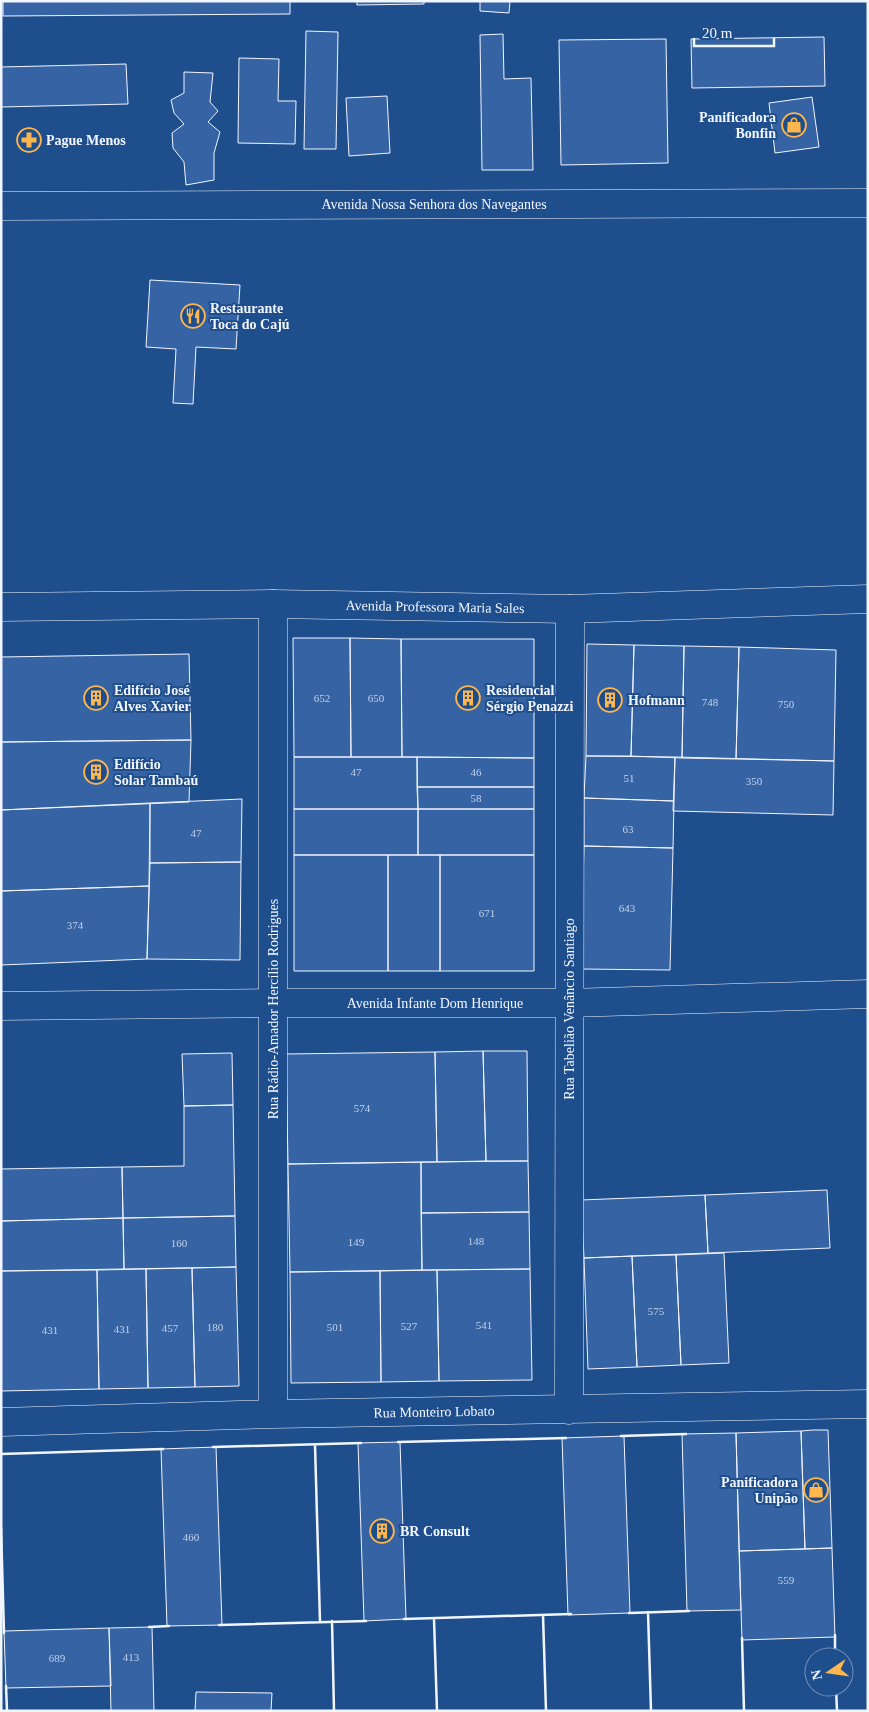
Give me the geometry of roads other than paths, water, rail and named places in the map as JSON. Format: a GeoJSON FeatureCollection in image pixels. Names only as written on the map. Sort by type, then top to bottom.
{"type":"FeatureCollection","features":[{"type":"Feature","properties":{"kind":"main road","name":"Avenida Nossa Senhora dos Navegantes"},"geometry":{"type":"LineString","coordinates":[[1,206],[868,203]]}},
{"type":"Feature","properties":{"kind":"main road","name":"Avenida Professora Maria Sales"},"geometry":{"type":"LineString","coordinates":[[1,606],[273,604],[570,609],[868,599]]}},
{"type":"Feature","properties":{"kind":"main road","name":"Rua Rádio-Amador Hercílio Rodrigues"},"geometry":{"type":"LineString","coordinates":[[273,604],[273,1414]]}},
{"type":"Feature","properties":{"kind":"main road","name":"Rua Tabelião Venâncio Santiago"},"geometry":{"type":"LineString","coordinates":[[569,1410],[570,609]]}},
{"type":"Feature","properties":{"kind":"main road","name":"Avenida Infante Dom Henrique"},"geometry":{"type":"LineString","coordinates":[[1,1006],[273,1003],[569,1003],[868,994]]}},
{"type":"Feature","properties":{"kind":"main road","name":"Rua Monteiro Lobato"},"geometry":{"type":"LineString","coordinates":[[1,1422],[273,1414],[868,1404]]}},
{"type":"Feature","properties":{"kind":"place","name":"Panificadora Bonfin"},"geometry":{"type":"Point","coordinates":[794,125]}},
{"type":"Feature","properties":{"kind":"place","name":"Pague Menos"},"geometry":{"type":"Point","coordinates":[29,140]}},
{"type":"Feature","properties":{"kind":"place","name":"Restaurante Toca do Cajú"},"geometry":{"type":"Point","coordinates":[193,316]}},
{"type":"Feature","properties":{"kind":"place","name":"Edifício José Alves Xavier"},"geometry":{"type":"Point","coordinates":[96,698]}},
{"type":"Feature","properties":{"kind":"place","name":"Residencial Sérgio Penazzi"},"geometry":{"type":"Point","coordinates":[468,698]}},
{"type":"Feature","properties":{"kind":"place","name":"Hofmann"},"geometry":{"type":"Point","coordinates":[610,700]}},
{"type":"Feature","properties":{"kind":"place","name":"Edifício Solar Tambaú"},"geometry":{"type":"Point","coordinates":[96,772]}},
{"type":"Feature","properties":{"kind":"place","name":"Panificadora Unipão"},"geometry":{"type":"Point","coordinates":[816,1490]}},
{"type":"Feature","properties":{"kind":"place","name":"BR Consult"},"geometry":{"type":"Point","coordinates":[382,1531]}}]}
